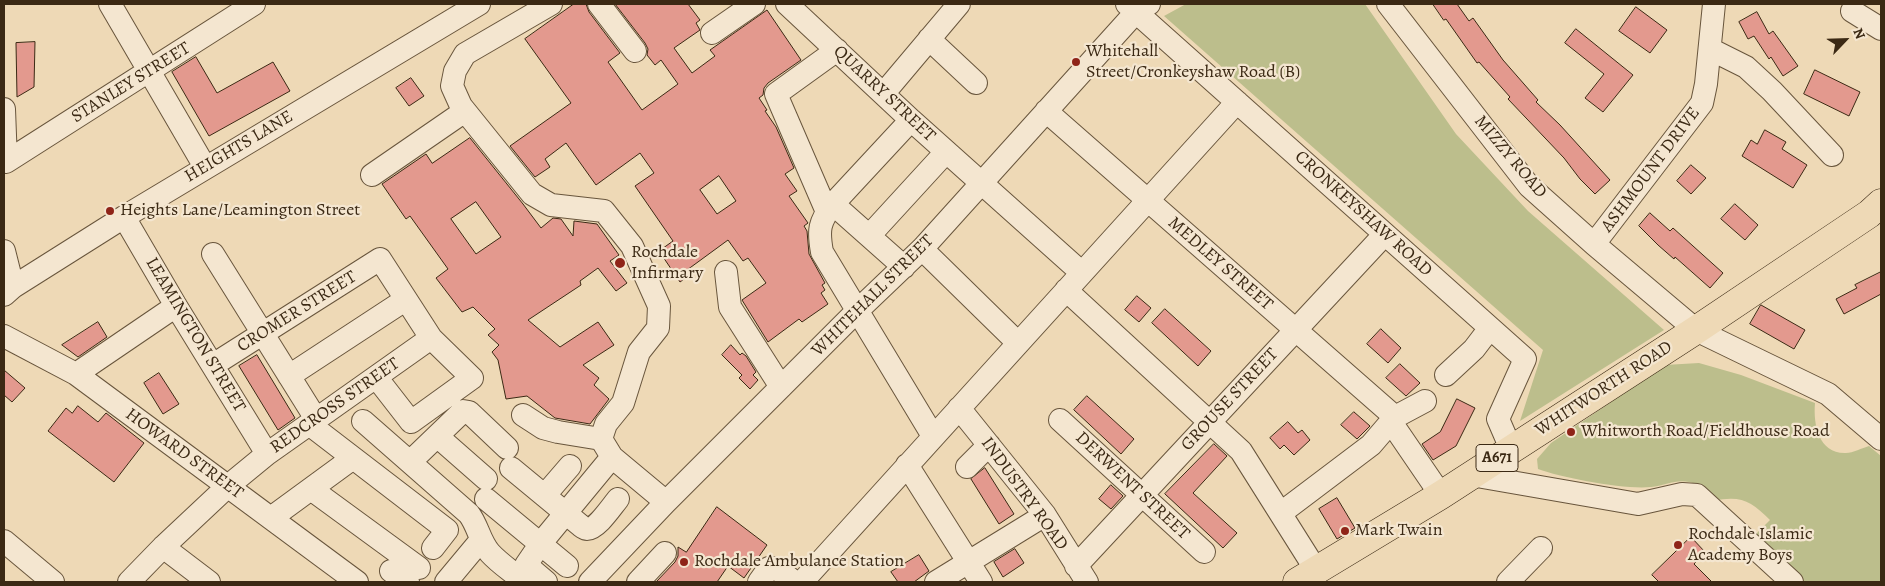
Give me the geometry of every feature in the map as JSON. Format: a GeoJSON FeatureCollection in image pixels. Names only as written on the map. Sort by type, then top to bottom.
{"type":"FeatureCollection","features":[{"type":"Feature","properties":{"kind":"main road","name":"WHITWORTH ROAD"},"geometry":{"type":"LineString","coordinates":[[1306,576],[1441,495],[1696,330],[1869,214],[1881,203]]}},
{"type":"Feature","properties":{"kind":"street"},"geometry":{"type":"LineString","coordinates":[[110,4],[205,167]]}},
{"type":"Feature","properties":{"kind":"street","name":"STANLEY STREET"},"geometry":{"type":"LineString","coordinates":[[4,109],[6,162],[254,4]]}},
{"type":"Feature","properties":{"kind":"street","name":"HEIGHTS LANE"},"geometry":{"type":"LineString","coordinates":[[9,291],[124,216],[478,4]]}},
{"type":"Feature","properties":{"kind":"street"},"geometry":{"type":"LineString","coordinates":[[515,575],[566,513],[606,448],[606,424],[623,403],[639,352],[658,328],[659,306],[632,246],[604,211],[551,205],[532,194],[465,111],[452,86],[455,71],[465,54],[551,4]]}},
{"type":"Feature","properties":{"kind":"street"},"geometry":{"type":"LineString","coordinates":[[598,4],[635,52]]}},
{"type":"Feature","properties":{"kind":"street"},"geometry":{"type":"LineString","coordinates":[[712,33],[754,4]]}},
{"type":"Feature","properties":{"kind":"street"},"geometry":{"type":"LineString","coordinates":[[884,93],[959,4]]}},
{"type":"Feature","properties":{"kind":"street","name":"MIZZY ROAD"},"geometry":{"type":"LineString","coordinates":[[1388,4],[1530,186],[1594,244],[1696,330],[1828,394],[1881,439]]}},
{"type":"Feature","properties":{"kind":"street","name":"ASHMOUNT DRIVE"},"geometry":{"type":"LineString","coordinates":[[1594,244],[1702,103],[1706,84],[1714,4]]}},
{"type":"Feature","properties":{"kind":"street","name":"QUARRY STREET"},"geometry":{"type":"LineString","coordinates":[[793,6],[911,120],[1082,273]]}},
{"type":"Feature","properties":{"kind":"street","name":"CRONKEYSHAW ROAD"},"geometry":{"type":"LineString","coordinates":[[1137,6],[1237,102],[1525,359],[1498,420],[1511,449]]}},
{"type":"Feature","properties":{"kind":"street","name":"WHITEHALL STREET"},"geometry":{"type":"LineString","coordinates":[[601,579],[666,502],[857,311],[922,249],[982,184],[1137,6]]}},
{"type":"Feature","properties":{"kind":"street"},"geometry":{"type":"LineString","coordinates":[[1852,11],[1881,28]]}},
{"type":"Feature","properties":{"kind":"street"},"geometry":{"type":"LineString","coordinates":[[930,39],[976,83]]}},
{"type":"Feature","properties":{"kind":"street"},"geometry":{"type":"LineString","coordinates":[[837,50],[776,94],[830,208],[869,236],[904,267]]}},
{"type":"Feature","properties":{"kind":"street"},"geometry":{"type":"LineString","coordinates":[[1710,50],[1746,67],[1772,91],[1832,154]]}},
{"type":"Feature","properties":{"kind":"street"},"geometry":{"type":"LineString","coordinates":[[802,582],[1237,102]]}},
{"type":"Feature","properties":{"kind":"street"},"geometry":{"type":"LineString","coordinates":[[372,175],[465,111]]}},
{"type":"Feature","properties":{"kind":"street","name":"MEDLEY STREET"},"geometry":{"type":"LineString","coordinates":[[1046,111],[1296,330],[1393,419],[1434,486]]}},
{"type":"Feature","properties":{"kind":"street"},"geometry":{"type":"LineString","coordinates":[[911,120],[830,208],[818,234],[822,252],[933,436]]}},
{"type":"Feature","properties":{"kind":"street"},"geometry":{"type":"LineString","coordinates":[[869,236],[946,152]]}},
{"type":"Feature","properties":{"kind":"street","name":"LEAMINGTON STREET"},"geometry":{"type":"LineString","coordinates":[[124,216],[176,306],[267,454]]}},
{"type":"Feature","properties":{"kind":"street","name":"GROUSE STREET"},"geometry":{"type":"LineString","coordinates":[[1082,574],[1142,495],[1385,234]]}},
{"type":"Feature","properties":{"kind":"street"},"geometry":{"type":"LineString","coordinates":[[922,249],[1018,343]]}},
{"type":"Feature","properties":{"kind":"street"},"geometry":{"type":"LineString","coordinates":[[4,251],[9,291]]}},
{"type":"Feature","properties":{"kind":"street"},"geometry":{"type":"LineString","coordinates":[[213,254],[289,376],[312,422],[353,458],[446,530],[433,548]]}},
{"type":"Feature","properties":{"kind":"street","name":"CROMER STREET"},"geometry":{"type":"LineString","coordinates":[[213,365],[380,259],[405,300]]}},
{"type":"Feature","properties":{"kind":"street"},"geometry":{"type":"LineString","coordinates":[[726,272],[730,307],[781,387]]}},
{"type":"Feature","properties":{"kind":"street"},"geometry":{"type":"LineString","coordinates":[[1066,290],[1242,451],[1281,513],[1306,576]]}},
{"type":"Feature","properties":{"kind":"street"},"geometry":{"type":"LineString","coordinates":[[289,376],[405,300],[431,338],[472,378],[411,422],[376,377]]}},
{"type":"Feature","properties":{"kind":"street"},"geometry":{"type":"LineString","coordinates":[[76,374],[176,306]]}},
{"type":"Feature","properties":{"kind":"street"},"geometry":{"type":"LineString","coordinates":[[1446,375],[1474,349],[1490,328]]}},
{"type":"Feature","properties":{"kind":"street","name":"HOWARD STREET"},"geometry":{"type":"LineString","coordinates":[[4,336],[76,374],[234,481],[271,518],[342,578]]}},
{"type":"Feature","properties":{"kind":"street","name":"REDCROSS STREET"},"geometry":{"type":"LineString","coordinates":[[129,582],[163,547],[234,481],[267,454],[431,338]]}},
{"type":"Feature","properties":{"kind":"street"},"geometry":{"type":"LineString","coordinates":[[1281,513],[1371,445],[1393,419],[1425,401]]}},
{"type":"Feature","properties":{"kind":"street","name":"INDUSTRY ROAD"},"geometry":{"type":"LineString","coordinates":[[959,408],[1045,515],[1082,574]]}},
{"type":"Feature","properties":{"kind":"street"},"geometry":{"type":"LineString","coordinates":[[410,462],[459,414],[463,411],[469,412],[545,496],[586,529],[599,522],[618,499]]}},
{"type":"Feature","properties":{"kind":"street"},"geometry":{"type":"LineString","coordinates":[[522,415],[543,428],[606,448],[666,502]]}},
{"type":"Feature","properties":{"kind":"street","name":"DERWENT STREET"},"geometry":{"type":"LineString","coordinates":[[1060,420],[1204,552]]}},
{"type":"Feature","properties":{"kind":"street"},"geometry":{"type":"LineString","coordinates":[[363,421],[469,514],[475,522],[481,540],[490,554],[515,575],[546,582]]}},
{"type":"Feature","properties":{"kind":"street"},"geometry":{"type":"LineString","coordinates":[[436,436],[486,489],[566,566]]}},
{"type":"Feature","properties":{"kind":"street"},"geometry":{"type":"LineString","coordinates":[[967,467],[989,445]]}},
{"type":"Feature","properties":{"kind":"street"},"geometry":{"type":"LineString","coordinates":[[271,518],[353,458]]}},
{"type":"Feature","properties":{"kind":"street"},"geometry":{"type":"LineString","coordinates":[[907,465],[980,582]]}},
{"type":"Feature","properties":{"kind":"street"},"geometry":{"type":"LineString","coordinates":[[545,496],[570,466]]}},
{"type":"Feature","properties":{"kind":"street"},"geometry":{"type":"LineString","coordinates":[[1471,475],[1638,504],[1682,494],[1697,495],[1792,582]]}},
{"type":"Feature","properties":{"kind":"street"},"geometry":{"type":"LineString","coordinates":[[311,489],[406,574]]}},
{"type":"Feature","properties":{"kind":"street"},"geometry":{"type":"LineString","coordinates":[[936,582],[1045,515]]}},
{"type":"Feature","properties":{"kind":"street"},"geometry":{"type":"LineString","coordinates":[[446,582],[481,540]]}},
{"type":"Feature","properties":{"kind":"street"},"geometry":{"type":"LineString","coordinates":[[4,541],[53,582]]}},
{"type":"Feature","properties":{"kind":"street"},"geometry":{"type":"LineString","coordinates":[[163,547],[209,582]]}},
{"type":"Feature","properties":{"kind":"street"},"geometry":{"type":"LineString","coordinates":[[1508,582],[1541,548]]}},
{"type":"Feature","properties":{"kind":"street"},"geometry":{"type":"LineString","coordinates":[[638,582],[665,553]]}},
{"type":"Feature","properties":{"kind":"street"},"geometry":{"type":"LineString","coordinates":[[759,582],[769,568],[774,568],[780,570],[794,582]]}},
{"type":"Feature","properties":{"kind":"green space"},"geometry":{"type":"Polygon","coordinates":[[[1186,4],[1365,4],[1456,134],[1528,211],[1664,330],[1520,421],[1543,350],[1164,16],[1186,4]]]}},
{"type":"Feature","properties":{"kind":"green space"},"geometry":{"type":"Polygon","coordinates":[[[1699,363],[1741,375],[1815,403],[1817,429],[1820,437],[1829,449],[1846,453],[1869,446],[1881,456],[1881,582],[1799,582],[1752,538],[1770,520],[1763,513],[1751,504],[1738,499],[1713,501],[1692,483],[1679,481],[1651,487],[1626,487],[1578,479],[1538,469],[1537,459],[1551,443],[1665,365],[1699,363]]]}},
{"type":"Feature","properties":{"kind":"building"},"geometry":{"type":"Polygon","coordinates":[[[574,4],[586,4],[589,12],[620,53],[608,62],[642,110],[678,84],[661,60],[655,65],[647,55],[648,49],[645,43],[615,4],[688,4],[700,20],[696,23],[700,30],[674,48],[692,73],[715,56],[710,50],[767,10],[801,60],[768,83],[764,88],[763,95],[759,98],[776,127],[794,168],[785,174],[797,191],[789,196],[808,223],[804,226],[807,231],[809,254],[825,283],[822,285],[825,290],[821,293],[828,304],[802,322],[799,319],[768,342],[742,300],[766,283],[748,258],[743,261],[728,240],[687,270],[691,274],[680,282],[659,251],[673,241],[635,186],[654,173],[640,153],[596,185],[566,143],[545,159],[550,167],[535,177],[510,146],[571,103],[525,39],[574,4]],[[719,176],[700,190],[717,214],[736,201],[719,176]]]}},
{"type":"Feature","properties":{"kind":"building"},"geometry":{"type":"Polygon","coordinates":[[[1433,4],[1457,4],[1469,21],[1473,18],[1503,60],[1538,100],[1536,102],[1560,125],[1610,180],[1595,194],[1508,99],[1510,97],[1479,62],[1477,63],[1433,4]]]}},
{"type":"Feature","properties":{"kind":"building"},"geometry":{"type":"Polygon","coordinates":[[[1636,7],[1667,30],[1650,53],[1619,31],[1636,7]]]}},
{"type":"Feature","properties":{"kind":"building"},"geometry":{"type":"Polygon","coordinates":[[[1757,12],[1769,34],[1773,31],[1798,66],[1783,76],[1754,36],[1748,39],[1739,22],[1757,12]]]}},
{"type":"Feature","properties":{"kind":"building"},"geometry":{"type":"Polygon","coordinates":[[[1576,29],[1633,75],[1603,112],[1585,98],[1604,74],[1565,43],[1576,29]]]}},
{"type":"Feature","properties":{"kind":"building"},"geometry":{"type":"Polygon","coordinates":[[[35,42],[34,87],[17,97],[16,43],[35,42]]]}},
{"type":"Feature","properties":{"kind":"building"},"geometry":{"type":"Polygon","coordinates":[[[196,57],[217,93],[273,62],[290,91],[209,136],[172,72],[196,57]]]}},
{"type":"Feature","properties":{"kind":"building"},"geometry":{"type":"Polygon","coordinates":[[[1815,70],[1860,92],[1849,116],[1804,94],[1815,70]]]}},
{"type":"Feature","properties":{"kind":"building"},"geometry":{"type":"Polygon","coordinates":[[[411,78],[424,96],[409,106],[396,88],[411,78]]]}},
{"type":"Feature","properties":{"kind":"building"},"geometry":{"type":"Polygon","coordinates":[[[1765,130],[1786,142],[1782,149],[1807,165],[1793,188],[1742,156],[1751,140],[1757,144],[1765,130]]]}},
{"type":"Feature","properties":{"kind":"building","name":"Rochdale Infirmary"},"geometry":{"type":"Polygon","coordinates":[[[470,138],[541,228],[553,218],[561,219],[573,236],[574,221],[597,224],[619,255],[610,261],[627,283],[616,291],[598,268],[580,281],[581,285],[528,320],[560,347],[598,322],[614,345],[583,365],[599,378],[594,385],[609,399],[590,424],[555,418],[527,396],[506,399],[498,360],[492,352],[499,345],[488,335],[495,329],[473,307],[462,312],[436,278],[448,269],[410,216],[406,219],[382,184],[426,154],[432,163],[470,138]],[[476,202],[451,219],[476,254],[501,237],[476,202]]]}},
{"type":"Feature","properties":{"kind":"building"},"geometry":{"type":"Polygon","coordinates":[[[1691,165],[1706,178],[1691,194],[1677,181],[1691,165]]]}},
{"type":"Feature","properties":{"kind":"building"},"geometry":{"type":"Polygon","coordinates":[[[1735,204],[1758,225],[1745,240],[1721,219],[1735,204]]]}},
{"type":"Feature","properties":{"kind":"building"},"geometry":{"type":"Polygon","coordinates":[[[1650,213],[1670,231],[1673,228],[1723,273],[1710,288],[1675,257],[1674,259],[1639,226],[1650,213]]]}},
{"type":"Feature","properties":{"kind":"building"},"geometry":{"type":"Polygon","coordinates":[[[1881,272],[1881,294],[1844,314],[1836,299],[1857,288],[1855,285],[1881,272]]]}},
{"type":"Feature","properties":{"kind":"building"},"geometry":{"type":"Polygon","coordinates":[[[1137,296],[1151,308],[1139,322],[1125,310],[1137,296]]]}},
{"type":"Feature","properties":{"kind":"building"},"geometry":{"type":"Polygon","coordinates":[[[1761,305],[1805,330],[1794,349],[1750,324],[1761,305]]]}},
{"type":"Feature","properties":{"kind":"building"},"geometry":{"type":"Polygon","coordinates":[[[1165,309],[1211,351],[1198,366],[1152,323],[1165,309]]]}},
{"type":"Feature","properties":{"kind":"building"},"geometry":{"type":"Polygon","coordinates":[[[98,322],[107,337],[78,357],[62,345],[98,322]]]}},
{"type":"Feature","properties":{"kind":"building"},"geometry":{"type":"Polygon","coordinates":[[[1381,329],[1401,348],[1388,363],[1367,344],[1381,329]]]}},
{"type":"Feature","properties":{"kind":"building"},"geometry":{"type":"Polygon","coordinates":[[[731,345],[740,355],[742,353],[746,356],[756,372],[753,375],[758,380],[750,389],[739,378],[742,375],[722,355],[731,345]]]}},
{"type":"Feature","properties":{"kind":"building"},"geometry":{"type":"Polygon","coordinates":[[[257,355],[295,418],[278,430],[239,366],[257,355]]]}},
{"type":"Feature","properties":{"kind":"building"},"geometry":{"type":"Polygon","coordinates":[[[1400,364],[1420,383],[1406,396],[1386,378],[1400,364]]]}},
{"type":"Feature","properties":{"kind":"building"},"geometry":{"type":"Polygon","coordinates":[[[4,370],[25,388],[12,402],[4,395],[4,370]]]}},
{"type":"Feature","properties":{"kind":"building"},"geometry":{"type":"Polygon","coordinates":[[[159,373],[179,404],[163,414],[144,383],[159,373]]]}},
{"type":"Feature","properties":{"kind":"building"},"geometry":{"type":"Polygon","coordinates":[[[1087,396],[1134,439],[1121,454],[1074,410],[1087,396]]]}},
{"type":"Feature","properties":{"kind":"building"},"geometry":{"type":"Polygon","coordinates":[[[1457,399],[1475,408],[1456,446],[1433,460],[1422,444],[1440,432],[1457,399]]]}},
{"type":"Feature","properties":{"kind":"building"},"geometry":{"type":"Polygon","coordinates":[[[78,406],[98,422],[106,413],[144,443],[114,482],[48,431],[66,408],[72,413],[78,406]]]}},
{"type":"Feature","properties":{"kind":"building"},"geometry":{"type":"Polygon","coordinates":[[[1354,412],[1370,426],[1357,439],[1341,425],[1354,412]]]}},
{"type":"Feature","properties":{"kind":"building"},"geometry":{"type":"Polygon","coordinates":[[[1288,422],[1298,433],[1302,430],[1310,440],[1294,455],[1284,445],[1280,449],[1270,438],[1288,422]]]}},
{"type":"Feature","properties":{"kind":"building"},"geometry":{"type":"Polygon","coordinates":[[[1214,444],[1227,456],[1193,493],[1237,533],[1223,548],[1165,494],[1214,444]]]}},
{"type":"Feature","properties":{"kind":"building"},"geometry":{"type":"Polygon","coordinates":[[[985,468],[1014,514],[999,524],[971,479],[985,468]]]}},
{"type":"Feature","properties":{"kind":"building"},"geometry":{"type":"Polygon","coordinates":[[[1111,485],[1123,496],[1111,509],[1099,499],[1111,485]]]}},
{"type":"Feature","properties":{"kind":"building"},"geometry":{"type":"Polygon","coordinates":[[[1337,498],[1355,528],[1337,539],[1319,509],[1337,498]]]}},
{"type":"Feature","properties":{"kind":"building"},"geometry":{"type":"Polygon","coordinates":[[[717,507],[767,545],[744,578],[728,566],[717,582],[656,582],[675,562],[678,556],[678,547],[686,552],[717,507]]]}},
{"type":"Feature","properties":{"kind":"building"},"geometry":{"type":"Polygon","coordinates":[[[1691,537],[1705,552],[1694,564],[1712,582],[1659,582],[1652,575],[1691,537]]]}},
{"type":"Feature","properties":{"kind":"building"},"geometry":{"type":"Polygon","coordinates":[[[1015,549],[1024,563],[1003,577],[994,562],[1015,549]]]}},
{"type":"Feature","properties":{"kind":"building"},"geometry":{"type":"Polygon","coordinates":[[[919,555],[929,571],[914,582],[898,582],[891,572],[919,555]]]}},
{"type":"Feature","properties":{"kind":"place","name":"Whitehall Street/Cronkeyshaw Road (B)"},"geometry":{"type":"Point","coordinates":[1076,62]}},
{"type":"Feature","properties":{"kind":"place","name":"Heights Lane/Leamington Street"},"geometry":{"type":"Point","coordinates":[110,211]}},
{"type":"Feature","properties":{"kind":"place","name":"Rochdale Infirmary"},"geometry":{"type":"Point","coordinates":[620,263]}},
{"type":"Feature","properties":{"kind":"place","name":"Whitworth Road/Fieldhouse Road"},"geometry":{"type":"Point","coordinates":[1571,432]}},
{"type":"Feature","properties":{"kind":"place","name":"Mark Twain"},"geometry":{"type":"Point","coordinates":[1345,531]}},
{"type":"Feature","properties":{"kind":"place","name":"Rochdale Islamic Academy Boys"},"geometry":{"type":"Point","coordinates":[1678,545]}},
{"type":"Feature","properties":{"kind":"place","name":"Rochdale Ambulance Station"},"geometry":{"type":"Point","coordinates":[684,562]}}]}
